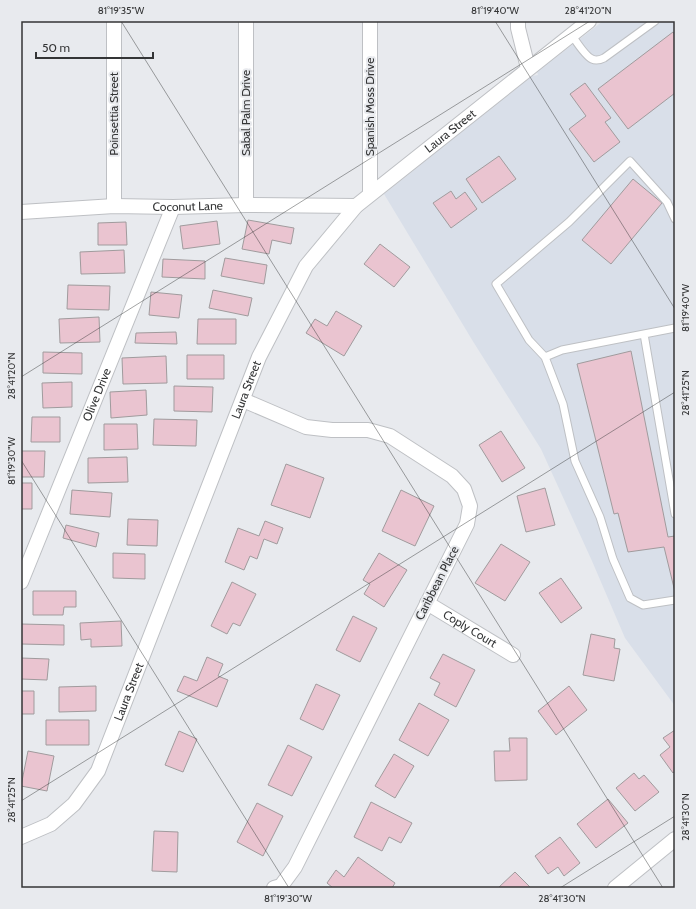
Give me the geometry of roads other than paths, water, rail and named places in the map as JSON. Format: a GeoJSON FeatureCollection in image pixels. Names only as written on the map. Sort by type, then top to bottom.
{"type":"FeatureCollection","features":[{"type":"Feature","properties":{"kind":"street","name":"Poinsettia Street"},"geometry":{"type":"LineString","coordinates":[[114,21],[114,206]]}},
{"type":"Feature","properties":{"kind":"street","name":"Sabal Palm Drive"},"geometry":{"type":"LineString","coordinates":[[246,21],[246,205]]}},
{"type":"Feature","properties":{"kind":"street","name":"Spanish Moss Drive"},"geometry":{"type":"LineString","coordinates":[[370,21],[370,193]]}},
{"type":"Feature","properties":{"kind":"street"},"geometry":{"type":"LineString","coordinates":[[518,21],[518,28],[528,68]]}},
{"type":"Feature","properties":{"kind":"street","name":"Laura Street"},"geometry":{"type":"LineString","coordinates":[[21,837],[51,824],[74,804],[98,771],[259,357],[306,266],[356,206],[370,193],[588,21]]}},
{"type":"Feature","properties":{"kind":"street","name":"Coconut Lane"},"geometry":{"type":"LineString","coordinates":[[21,212],[114,206],[356,206]]}},
{"type":"Feature","properties":{"kind":"street","name":"Olive Drive"},"geometry":{"type":"LineString","coordinates":[[21,582],[173,207]]}},
{"type":"Feature","properties":{"kind":"street","name":"Caribbean Place"},"geometry":{"type":"LineString","coordinates":[[243,400],[306,428],[368,430],[390,436],[452,476],[464,490],[470,506],[467,524],[294,867],[282,886],[274,888]]}},
{"type":"Feature","properties":{"kind":"street","name":"Coply Court"},"geometry":{"type":"LineString","coordinates":[[427,604],[513,655]]}},
{"type":"Feature","properties":{"kind":"street"},"geometry":{"type":"LineString","coordinates":[[615,888],[675,839]]}},
{"type":"Feature","properties":{"kind":"lane"},"geometry":{"type":"LineString","coordinates":[[571,34],[587,55],[592,59],[598,60],[604,58],[655,21]]}},
{"type":"Feature","properties":{"kind":"lane"},"geometry":{"type":"LineString","coordinates":[[675,219],[667,202],[630,161],[569,222],[496,284],[529,340],[545,357],[563,404],[575,461],[600,517],[613,559],[630,598],[643,605],[675,600]]}},
{"type":"Feature","properties":{"kind":"lane"},"geometry":{"type":"LineString","coordinates":[[545,357],[562,350],[675,328]]}},
{"type":"Feature","properties":{"kind":"lane"},"geometry":{"type":"LineString","coordinates":[[644,334],[675,514]]}}]}
